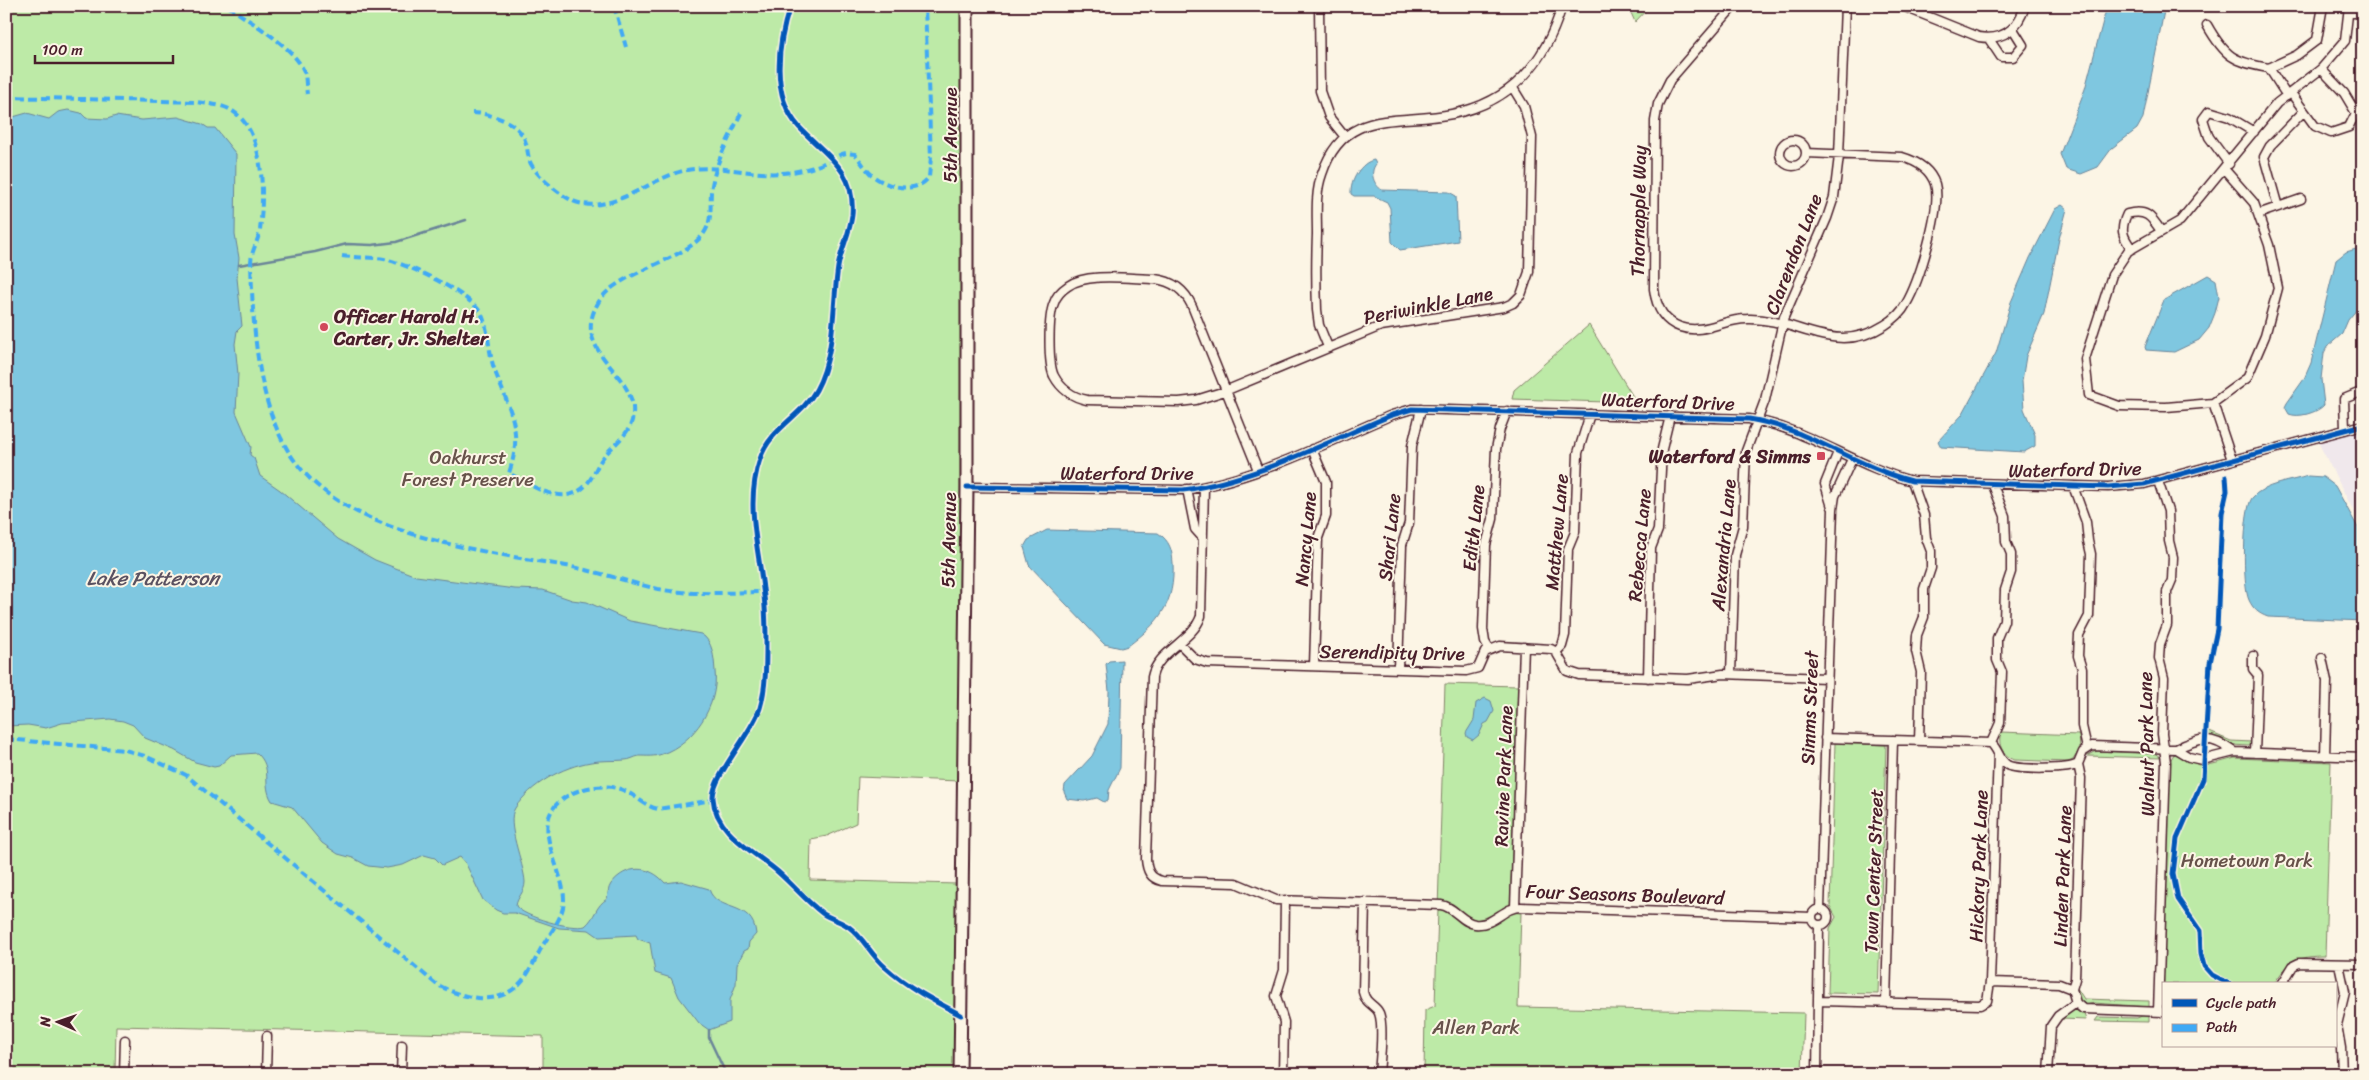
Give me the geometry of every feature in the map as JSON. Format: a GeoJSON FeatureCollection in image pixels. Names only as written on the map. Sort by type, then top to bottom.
{"type":"FeatureCollection","features":[{"type":"Feature","properties":{"kind":"street","name":"5th Avenue"},"geometry":{"type":"LineString","coordinates":[[960,1074],[966,487],[967,6]]}},
{"type":"Feature","properties":{"kind":"street"},"geometry":{"type":"LineString","coordinates":[[1319,6],[1320,91],[1329,116],[1345,138]]}},
{"type":"Feature","properties":{"kind":"street"},"geometry":{"type":"LineString","coordinates":[[1328,347],[1319,325],[1317,310],[1318,186],[1327,161],[1345,138],[1364,125],[1375,121],[1453,114],[1496,98],[1513,88],[1531,69],[1546,47],[1562,6]]}},
{"type":"Feature","properties":{"kind":"street","name":"Thornapple Way"},"geometry":{"type":"LineString","coordinates":[[1734,6],[1670,80],[1658,104],[1656,121],[1654,289],[1658,306],[1663,315],[1679,326],[1700,330],[1747,318],[1831,338],[1855,337],[1873,331],[1890,322],[1906,306],[1912,293],[1936,216],[1935,184],[1931,175],[1914,160],[1902,157],[1806,154]]}},
{"type":"Feature","properties":{"kind":"street","name":"Clarendon Lane"},"geometry":{"type":"LineString","coordinates":[[1757,420],[1765,400],[1787,308],[1827,218],[1838,179],[1845,6]]}},
{"type":"Feature","properties":{"kind":"street"},"geometry":{"type":"LineString","coordinates":[[1902,6],[1979,37],[1989,38],[2000,37],[2013,29],[2025,6]]}},
{"type":"Feature","properties":{"kind":"street"},"geometry":{"type":"LineString","coordinates":[[2207,26],[2219,47],[2242,64],[2269,68],[2298,55],[2317,40],[2323,6]]}},
{"type":"Feature","properties":{"kind":"street"},"geometry":{"type":"LineString","coordinates":[[2254,132],[2229,117],[2209,111],[2203,119],[2209,137],[2227,167],[2254,203],[2269,245],[2278,288],[2265,336],[2247,378],[2213,403],[2166,407],[2119,406],[2089,395],[2085,359],[2112,275],[2132,249],[2180,221],[2227,167],[2277,103],[2321,69],[2345,40],[2349,9],[2363,13]]}},
{"type":"Feature","properties":{"kind":"street"},"geometry":{"type":"LineString","coordinates":[[1989,38],[2001,57],[2013,57],[2023,44],[2013,29]]}},
{"type":"Feature","properties":{"kind":"street"},"geometry":{"type":"LineString","coordinates":[[2269,68],[2316,126],[2331,133],[2348,127],[2356,112],[2344,93],[2321,69]]}},
{"type":"Feature","properties":{"kind":"street","name":"Periwinkle Lane"},"geometry":{"type":"LineString","coordinates":[[1225,391],[1381,326],[1492,311],[1513,303],[1521,295],[1529,272],[1532,137],[1524,106],[1513,88]]}},
{"type":"Feature","properties":{"kind":"street"},"geometry":{"type":"LineString","coordinates":[[2278,207],[2264,157],[2270,146],[2304,111]]}},
{"type":"Feature","properties":{"kind":"street"},"geometry":{"type":"LineString","coordinates":[[2258,214],[2301,198]]}},
{"type":"Feature","properties":{"kind":"street"},"geometry":{"type":"LineString","coordinates":[[2132,249],[2125,239],[2121,226],[2126,214],[2138,211],[2151,217],[2162,231]]}},
{"type":"Feature","properties":{"kind":"street"},"geometry":{"type":"LineString","coordinates":[[1225,391],[1196,400],[1179,402],[1087,400],[1073,396],[1060,386],[1052,370],[1051,312],[1056,299],[1068,286],[1084,279],[1155,279],[1171,283],[1189,300],[1258,470]]}},
{"type":"Feature","properties":{"kind":"street"},"geometry":{"type":"LineString","coordinates":[[2345,430],[2344,399],[2363,391]]}},
{"type":"Feature","properties":{"kind":"street"},"geometry":{"type":"LineString","coordinates":[[2213,403],[2232,460]]}},
{"type":"Feature","properties":{"kind":"street","name":"Waterford Drive"},"geometry":{"type":"LineString","coordinates":[[966,487],[1187,489],[1204,487],[1258,470],[1392,415],[1412,409],[1757,420],[1838,452],[1881,472],[1912,480],[1993,485],[2124,487],[2158,481],[2363,425]]}},
{"type":"Feature","properties":{"kind":"street","name":"Shari Lane"},"geometry":{"type":"LineString","coordinates":[[1398,669],[1402,545],[1409,523],[1412,446],[1421,409]]}},
{"type":"Feature","properties":{"kind":"street","name":"Edith Lane"},"geometry":{"type":"LineString","coordinates":[[1489,649],[1485,642],[1483,629],[1486,545],[1493,519],[1497,439],[1507,411]]}},
{"type":"Feature","properties":{"kind":"street","name":"Matthew Lane"},"geometry":{"type":"LineString","coordinates":[[1556,652],[1562,646],[1565,635],[1568,549],[1575,532],[1578,453],[1590,414]]}},
{"type":"Feature","properties":{"kind":"street","name":"Rebecca Lane"},"geometry":{"type":"LineString","coordinates":[[1648,678],[1651,548],[1658,530],[1662,449],[1670,416]]}},
{"type":"Feature","properties":{"kind":"street","name":"Alexandria Lane"},"geometry":{"type":"LineString","coordinates":[[1732,674],[1735,556],[1743,526],[1746,451],[1757,420]]}},
{"type":"Feature","properties":{"kind":"street","name":"Nancy Lane"},"geometry":{"type":"LineString","coordinates":[[1312,448],[1326,482],[1326,516],[1318,538],[1314,666]]}},
{"type":"Feature","properties":{"kind":"street","name":"Simms Street"},"geometry":{"type":"LineString","coordinates":[[1833,509],[1825,484],[1838,452]]}},
{"type":"Feature","properties":{"kind":"street","name":"Simms Street"},"geometry":{"type":"LineString","coordinates":[[1816,1074],[1819,1001],[1819,925],[1827,922],[1828,916],[1826,911],[1820,909],[1826,678],[1833,509],[1835,496],[1852,458]]}},
{"type":"Feature","properties":{"kind":"street"},"geometry":{"type":"LineString","coordinates":[[1912,480],[1924,515],[1926,538],[1931,552],[1931,568],[1924,590],[1924,618],[1917,635],[1916,651],[1921,672],[1919,741]]}},
{"type":"Feature","properties":{"kind":"street","name":"Walnut Park Lane"},"geometry":{"type":"LineString","coordinates":[[2158,481],[2168,512],[2169,541],[2173,557],[2172,580],[2167,592],[2167,625],[2160,644],[2159,658],[2164,678],[2164,748],[2166,762],[2160,1012]]}},
{"type":"Feature","properties":{"kind":"street"},"geometry":{"type":"LineString","coordinates":[[1991,743],[2000,723],[2002,672],[1997,660],[1997,638],[2004,621],[2005,590],[2011,572],[2011,554],[2006,542],[2005,516],[1993,485]]}},
{"type":"Feature","properties":{"kind":"street"},"geometry":{"type":"LineString","coordinates":[[2073,486],[2086,522],[2091,554],[2089,616],[2079,635],[2078,656],[2082,676],[2082,726],[2087,748]]}},
{"type":"Feature","properties":{"kind":"street","name":"Four Seasons Boulevard"},"geometry":{"type":"LineString","coordinates":[[1204,487],[1201,616],[1197,626],[1155,666],[1152,677],[1146,859],[1148,871],[1152,876],[1162,881],[1236,884],[1270,899],[1448,906],[1461,918],[1473,924],[1493,921],[1510,908],[1515,907],[1812,917]]}},
{"type":"Feature","properties":{"kind":"street","name":"Four Seasons Boulevard"},"geometry":{"type":"LineString","coordinates":[[1187,489],[1195,529],[1203,538]]}},
{"type":"Feature","properties":{"kind":"street","name":"Serendipity Drive"},"geometry":{"type":"LineString","coordinates":[[1179,643],[1195,659],[1203,662],[1398,669],[1473,670],[1481,664],[1485,652],[1500,646],[1545,648],[1556,652]]}},
{"type":"Feature","properties":{"kind":"street","name":"Ravine Park Lane"},"geometry":{"type":"LineString","coordinates":[[1515,907],[1524,647]]}},
{"type":"Feature","properties":{"kind":"street"},"geometry":{"type":"LineString","coordinates":[[1556,652],[1564,667],[1572,673],[1688,679],[1732,674],[1826,678]]}},
{"type":"Feature","properties":{"kind":"street"},"geometry":{"type":"LineString","coordinates":[[2253,656],[2253,669],[2258,675],[2255,753]]}},
{"type":"Feature","properties":{"kind":"street"},"geometry":{"type":"LineString","coordinates":[[2322,658],[2327,681],[2325,756]]}},
{"type":"Feature","properties":{"kind":"street"},"geometry":{"type":"LineString","coordinates":[[1825,738],[1991,743]]}},
{"type":"Feature","properties":{"kind":"street"},"geometry":{"type":"LineString","coordinates":[[2176,749],[2193,741],[2205,739],[2219,742],[2234,752]]}},
{"type":"Feature","properties":{"kind":"street","name":"Town Center Street"},"geometry":{"type":"LineString","coordinates":[[1886,1003],[1893,740]]}},
{"type":"Feature","properties":{"kind":"street"},"geometry":{"type":"LineString","coordinates":[[1991,743],[2002,760],[2013,766],[2068,768],[2078,764],[2087,748],[2092,746],[2176,749],[2189,757],[2202,760],[2234,752],[2363,757]]}},
{"type":"Feature","properties":{"kind":"street","name":"Hickory Park Lane"},"geometry":{"type":"LineString","coordinates":[[1990,982],[1998,752]]}},
{"type":"Feature","properties":{"kind":"street","name":"Linden Park Lane"},"geometry":{"type":"LineString","coordinates":[[2072,989],[2075,980],[2081,778],[2078,764]]}},
{"type":"Feature","properties":{"kind":"street"},"geometry":{"type":"LineString","coordinates":[[1283,1074],[1284,1022],[1276,996],[1284,970],[1285,900]]}},
{"type":"Feature","properties":{"kind":"street"},"geometry":{"type":"LineString","coordinates":[[1365,902],[1363,992],[1367,1002],[1376,1008],[1380,1018],[1379,1074]]}},
{"type":"Feature","properties":{"kind":"street"},"geometry":{"type":"LineString","coordinates":[[1819,925],[1813,922],[1812,917],[1814,911],[1820,909]]}},
{"type":"Feature","properties":{"kind":"street"},"geometry":{"type":"LineString","coordinates":[[2283,982],[2293,966],[2299,963],[2363,964]]}},
{"type":"Feature","properties":{"kind":"street"},"geometry":{"type":"LineString","coordinates":[[2339,964],[2345,992],[2337,1025],[2341,1048],[2342,1074]]}},
{"type":"Feature","properties":{"kind":"street"},"geometry":{"type":"LineString","coordinates":[[1819,1001],[1980,1005],[1988,1001],[1990,982],[2060,984],[2072,989],[2076,1003],[2084,1009],[2160,1012]]}},
{"type":"Feature","properties":{"kind":"street"},"geometry":{"type":"LineString","coordinates":[[2048,1074],[2051,1026],[2058,1016],[2076,1003]]}},
{"type":"Feature","properties":{"kind":"street"},"geometry":{"type":"LineString","coordinates":[[266,1074],[267,1036]]}},
{"type":"Feature","properties":{"kind":"street"},"geometry":{"type":"LineString","coordinates":[[124,1074],[125,1040]]}},
{"type":"Feature","properties":{"kind":"street"},"geometry":{"type":"LineString","coordinates":[[401,1074],[402,1045]]}},
{"type":"Feature","properties":{"kind":"shaded area"},"geometry":{"type":"Polygon","coordinates":[[[2363,427],[2363,529],[2317,440],[2363,427]]]}},
{"type":"Feature","properties":{"kind":"green space","name":"Oakhurst Forest Preserve"},"geometry":{"type":"Polygon","coordinates":[[[6,6],[962,6],[959,781],[858,777],[856,823],[827,836],[811,839],[810,880],[957,884],[954,1074],[543,1074],[543,1036],[116,1026],[115,1074],[6,1074],[6,6]]]}},
{"type":"Feature","properties":{"kind":"green space"},"geometry":{"type":"Polygon","coordinates":[[[1628,6],[1650,6],[1635,22],[1628,6]]]}},
{"type":"Feature","properties":{"kind":"green space"},"geometry":{"type":"Polygon","coordinates":[[[1589,325],[1637,403],[1512,399],[1514,390],[1589,325]]]}},
{"type":"Feature","properties":{"kind":"green space","name":"Allen Park"},"geometry":{"type":"Polygon","coordinates":[[[1445,684],[1518,686],[1510,912],[1521,913],[1518,1007],[1804,1013],[1802,1074],[1424,1074],[1425,1010],[1435,1006],[1445,684]]]}},
{"type":"Feature","properties":{"kind":"green space"},"geometry":{"type":"Polygon","coordinates":[[[2207,731],[2231,741],[2252,742],[2250,746],[2231,745],[2207,735],[2207,731]]]}},
{"type":"Feature","properties":{"kind":"green space"},"geometry":{"type":"Polygon","coordinates":[[[2001,732],[2079,735],[2080,749],[2073,760],[2068,762],[2015,760],[2007,756],[2002,749],[2000,741],[2001,732]]]}},
{"type":"Feature","properties":{"kind":"green space"},"geometry":{"type":"Polygon","coordinates":[[[1835,743],[1886,745],[1878,994],[1828,993],[1830,928],[1836,917],[1830,906],[1835,743]]]}},
{"type":"Feature","properties":{"kind":"green space"},"geometry":{"type":"Polygon","coordinates":[[[2097,751],[2156,754],[2161,758],[2087,756],[2097,751]]]}},
{"type":"Feature","properties":{"kind":"green space","name":"Hometown Park"},"geometry":{"type":"Polygon","coordinates":[[[2174,754],[2199,765],[2213,764],[2235,758],[2331,762],[2325,956],[2307,957],[2294,961],[2284,970],[2275,982],[2163,982],[2170,761],[2174,754]]]}},
{"type":"Feature","properties":{"kind":"green space"},"geometry":{"type":"Polygon","coordinates":[[[2077,988],[2084,999],[2149,1001],[2149,1007],[2094,1003],[2086,1005],[2077,998],[2077,988]]]}},
{"type":"Feature","properties":{"kind":"green space"},"geometry":{"type":"Polygon","coordinates":[[[2075,1010],[2084,1014],[2086,1020],[2061,1019],[2075,1010]]]}},
{"type":"Feature","properties":{"kind":"green space"},"geometry":{"type":"Polygon","coordinates":[[[2149,1016],[2149,1022],[2095,1021],[2098,1017],[2137,1018],[2149,1016]]]}},
{"type":"Feature","properties":{"kind":"water"},"geometry":{"type":"Polygon","coordinates":[[[2107,6],[2165,6],[2143,118],[2137,129],[2112,148],[2098,167],[2081,174],[2066,169],[2060,154],[2085,89],[2107,6]]]}},
{"type":"Feature","properties":{"kind":"water","name":"Lake Patterson"},"geometry":{"type":"Polygon","coordinates":[[[68,110],[81,113],[86,118],[107,119],[116,116],[142,120],[178,117],[202,124],[208,128],[215,128],[236,154],[235,235],[239,258],[237,278],[242,326],[237,331],[235,344],[238,374],[236,412],[251,447],[250,455],[254,458],[260,476],[280,490],[338,539],[375,560],[416,576],[515,589],[543,590],[572,600],[587,602],[630,621],[701,634],[708,641],[715,666],[713,697],[702,721],[684,741],[674,749],[659,755],[639,756],[627,760],[595,761],[558,772],[538,784],[515,808],[512,823],[525,882],[524,889],[516,906],[528,914],[548,922],[579,927],[585,926],[588,923],[600,905],[607,899],[611,884],[617,877],[631,870],[645,870],[659,877],[665,883],[681,881],[709,889],[719,901],[742,911],[748,916],[753,923],[756,934],[749,942],[748,949],[744,951],[737,964],[736,984],[730,1000],[730,1022],[709,1030],[699,1023],[679,997],[671,978],[655,973],[650,943],[638,939],[636,935],[599,937],[589,930],[559,928],[515,913],[503,913],[496,910],[483,900],[466,864],[460,857],[442,865],[435,858],[424,855],[403,865],[387,868],[368,866],[353,858],[338,854],[322,843],[292,807],[272,801],[267,788],[265,765],[257,753],[231,755],[219,766],[214,767],[195,762],[174,750],[145,738],[133,725],[123,721],[110,719],[62,723],[46,728],[28,725],[6,726],[6,119],[27,113],[49,119],[58,112],[68,110]]]}},
{"type":"Feature","properties":{"kind":"water"},"geometry":{"type":"Polygon","coordinates":[[[1374,160],[1376,164],[1373,178],[1382,190],[1449,192],[1456,196],[1458,241],[1400,250],[1392,242],[1390,208],[1387,202],[1374,196],[1354,196],[1351,194],[1352,183],[1357,173],[1365,164],[1374,160]]]}},
{"type":"Feature","properties":{"kind":"water"},"geometry":{"type":"Polygon","coordinates":[[[2062,205],[2067,209],[2044,314],[2026,356],[2022,381],[2024,409],[2035,435],[2035,446],[2024,452],[1941,447],[1938,441],[1962,415],[1996,353],[2011,302],[2030,258],[2055,209],[2062,205]]]}},
{"type":"Feature","properties":{"kind":"water"},"geometry":{"type":"Polygon","coordinates":[[[2363,247],[2363,302],[2348,320],[2342,334],[2327,347],[2324,353],[2321,379],[2324,405],[2307,414],[2289,414],[2285,407],[2304,379],[2311,363],[2336,260],[2346,252],[2363,247]]]}},
{"type":"Feature","properties":{"kind":"water"},"geometry":{"type":"Polygon","coordinates":[[[2208,275],[2216,280],[2219,297],[2209,328],[2199,340],[2174,352],[2146,350],[2145,347],[2164,300],[2208,275]]]}},
{"type":"Feature","properties":{"kind":"water"},"geometry":{"type":"Polygon","coordinates":[[[2308,476],[2323,477],[2335,486],[2363,537],[2363,621],[2268,617],[2257,611],[2249,600],[2245,580],[2244,548],[2247,517],[2252,498],[2270,486],[2308,476]]]}},
{"type":"Feature","properties":{"kind":"water"},"geometry":{"type":"Polygon","coordinates":[[[1047,530],[1158,533],[1162,536],[1171,550],[1173,577],[1168,601],[1157,620],[1149,629],[1128,646],[1121,648],[1104,644],[1029,565],[1024,547],[1028,540],[1047,530]]]}},
{"type":"Feature","properties":{"kind":"water"},"geometry":{"type":"Polygon","coordinates":[[[1122,660],[1120,768],[1109,790],[1108,800],[1104,802],[1097,798],[1084,801],[1067,799],[1064,792],[1065,785],[1092,756],[1108,724],[1109,691],[1106,664],[1109,661],[1122,660]]]}},
{"type":"Feature","properties":{"kind":"water"},"geometry":{"type":"Polygon","coordinates":[[[1485,698],[1491,701],[1494,711],[1488,722],[1484,724],[1479,735],[1473,740],[1467,737],[1466,733],[1474,720],[1476,703],[1485,698]]]}},
{"type":"Feature","properties":{"kind":"waterway"},"geometry":{"type":"LineString","coordinates":[[239,265],[315,252],[347,244],[372,245],[396,242],[466,220]]}},
{"type":"Feature","properties":{"kind":"waterway"},"geometry":{"type":"LineString","coordinates":[[709,1030],[709,1038],[726,1074]]}},
{"type":"Feature","properties":{"kind":"marked path"},"geometry":{"type":"LineString","coordinates":[[228,6],[272,36],[292,54],[305,74],[307,94]]}},
{"type":"Feature","properties":{"kind":"marked path"},"geometry":{"type":"LineString","coordinates":[[614,6],[626,47]]}},
{"type":"Feature","properties":{"kind":"marked path"},"geometry":{"type":"LineString","coordinates":[[472,113],[494,116],[515,127],[524,138],[534,169],[556,190],[573,201],[586,204],[612,202],[661,179],[687,170],[714,168],[787,173],[822,164],[846,153],[855,154],[870,173],[885,183],[901,187],[917,186],[924,183],[929,177],[931,157],[925,6]]}},
{"type":"Feature","properties":{"kind":"marked path"},"geometry":{"type":"LineString","coordinates":[[6,97],[197,102],[227,108],[240,117],[256,145],[262,180],[260,230],[251,263],[255,336],[263,386],[279,433],[290,454],[313,482],[343,504],[377,521],[415,535],[493,553],[578,568],[658,589],[698,593],[764,592]]}},
{"type":"Feature","properties":{"kind":"marked path"},"geometry":{"type":"LineString","coordinates":[[342,256],[384,259],[395,262],[423,273],[453,289],[476,307],[485,322],[493,367],[513,422],[515,446],[509,473],[536,488],[557,495],[577,492],[585,486],[603,458],[625,434],[633,415],[629,394],[622,381],[596,346],[591,333],[592,319],[598,303],[606,293],[617,285],[688,247],[699,239],[707,229],[715,171],[742,111]]}},
{"type":"Feature","properties":{"kind":"marked path"},"geometry":{"type":"LineString","coordinates":[[6,739],[125,750],[145,756],[186,775],[436,984],[469,997],[492,998],[503,995],[513,989],[522,981],[531,968],[556,924],[564,901],[563,889],[548,836],[548,823],[551,811],[560,801],[574,792],[592,787],[618,788],[649,806],[658,809],[713,800]]}},
{"type":"Feature","properties":{"kind":"cycle path"},"geometry":{"type":"LineString","coordinates":[[790,6],[780,52],[780,84],[784,100],[790,114],[799,127],[837,164],[844,174],[852,199],[852,215],[838,267],[830,345],[822,376],[810,399],[771,439],[760,459],[756,475],[753,508],[766,616],[766,668],[760,708],[756,718],[725,767],[714,789],[715,810],[728,832],[778,872],[822,913],[854,931],[880,962],[893,974],[921,993],[961,1015]]}},
{"type":"Feature","properties":{"kind":"cycle path"},"geometry":{"type":"LineString","coordinates":[[967,487],[1183,490],[1236,478],[1263,469],[1392,415],[1412,409],[1749,419],[1791,431],[1871,467],[1912,481],[2108,487],[2144,484],[2363,425]]}},
{"type":"Feature","properties":{"kind":"cycle path"},"geometry":{"type":"LineString","coordinates":[[2225,982],[2212,975],[2204,966],[2201,954],[2200,931],[2178,899],[2173,874],[2177,839],[2203,779],[2210,663],[2217,629],[2222,513],[2227,491],[2226,476]]}},
{"type":"Feature","properties":{"kind":"place","name":"Officer Harold H. Carter, Jr. Shelter"},"geometry":{"type":"Point","coordinates":[324,327]}},
{"type":"Feature","properties":{"kind":"place","name":"Waterford & Simms"},"geometry":{"type":"Point","coordinates":[1821,456]}}]}
